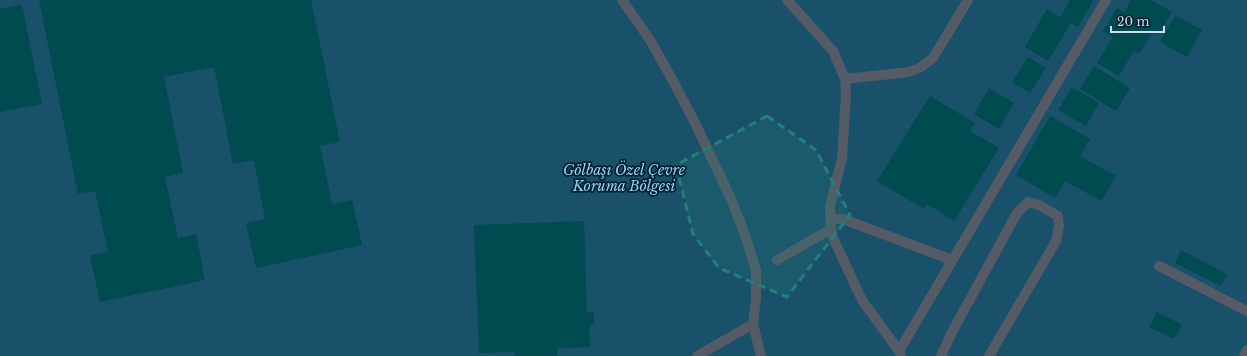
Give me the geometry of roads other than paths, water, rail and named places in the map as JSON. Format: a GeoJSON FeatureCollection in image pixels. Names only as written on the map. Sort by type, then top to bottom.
{"type":"FeatureCollection","features":[{"type":"Feature","properties":{"kind":"street"},"geometry":{"type":"LineString","coordinates":[[622,0],[650,40],[695,123],[732,201],[756,270],[756,298],[753,324],[761,356]]}},
{"type":"Feature","properties":{"kind":"street"},"geometry":{"type":"LineString","coordinates":[[787,0],[833,51],[845,79],[846,94],[842,158],[830,206],[831,230],[833,238],[862,300],[900,353],[952,260],[1106,0]]}},
{"type":"Feature","properties":{"kind":"street"},"geometry":{"type":"LineString","coordinates":[[845,79],[910,72],[921,67],[933,58],[968,0]]}},
{"type":"Feature","properties":{"kind":"street"},"geometry":{"type":"LineString","coordinates":[[941,356],[952,332],[1017,213],[1028,202],[1039,205],[1058,216],[1060,226],[1056,241],[989,356]]}},
{"type":"Feature","properties":{"kind":"street"},"geometry":{"type":"LineString","coordinates":[[830,219],[843,219],[952,260]]}},
{"type":"Feature","properties":{"kind":"street"},"geometry":{"type":"LineString","coordinates":[[777,260],[831,230]]}},
{"type":"Feature","properties":{"kind":"street"},"geometry":{"type":"LineString","coordinates":[[1159,266],[1247,311]]}},
{"type":"Feature","properties":{"kind":"street"},"geometry":{"type":"LineString","coordinates":[[697,356],[753,324]]}},
{"type":"Feature","properties":{"kind":"street"},"geometry":{"type":"LineString","coordinates":[[1244,356],[1247,350]]}},
{"type":"Feature","properties":{"kind":"park label","name":"Gölbaşı Özel Çevre Koruma Bölgesi"},"geometry":{"type":"Point","coordinates":[624,178]}}]}
